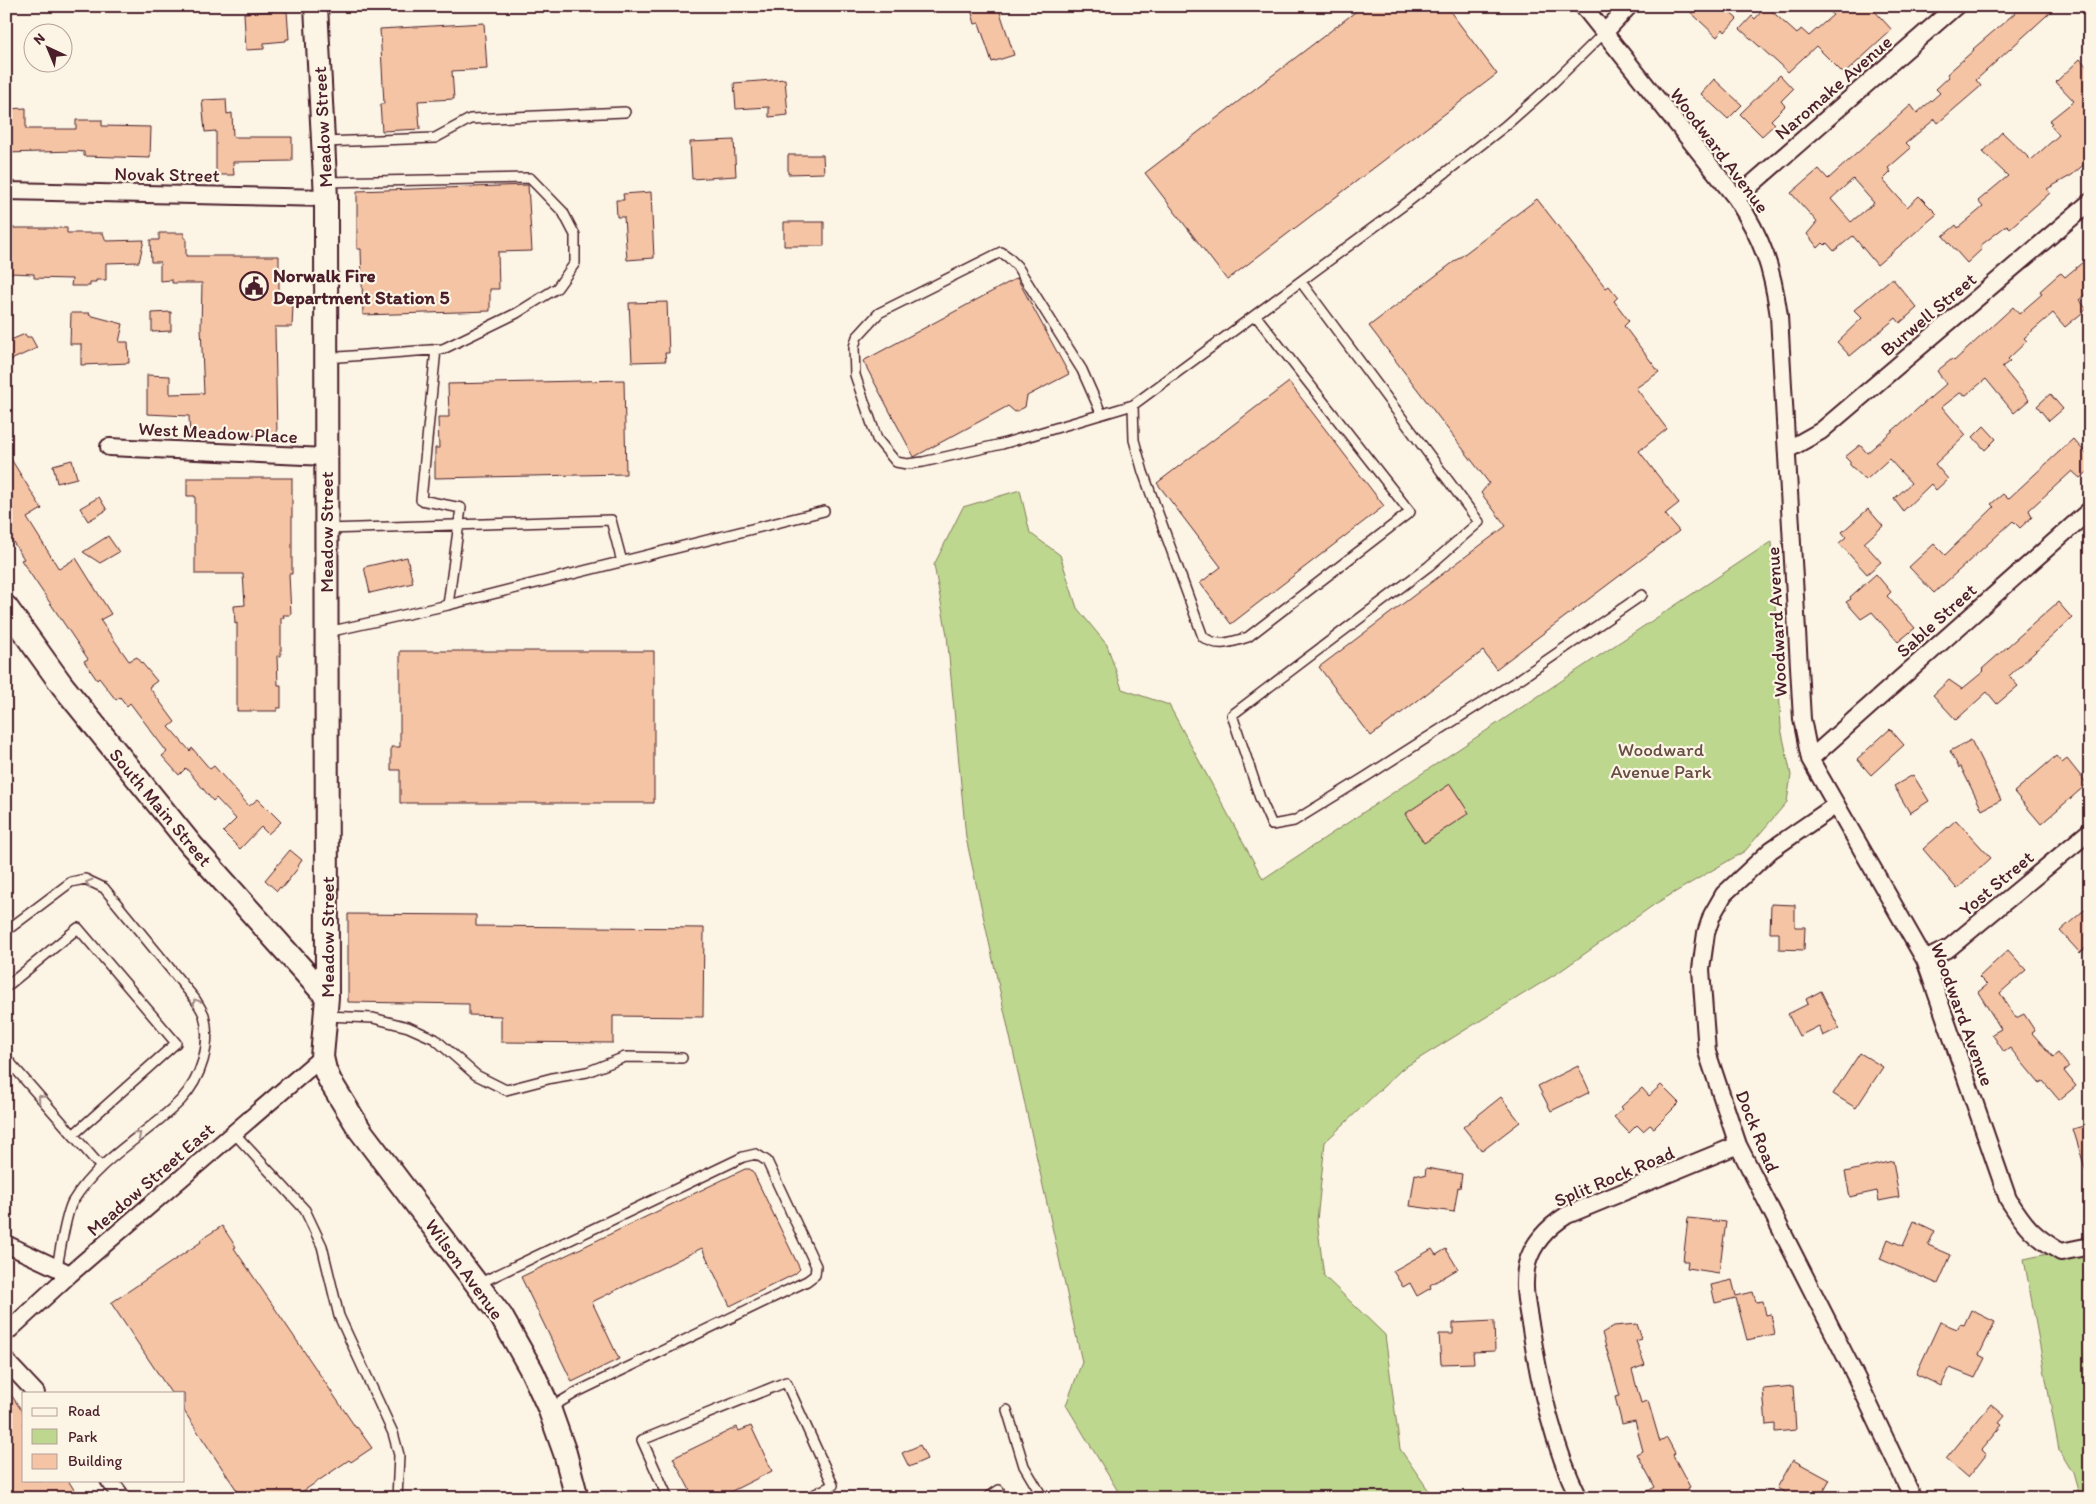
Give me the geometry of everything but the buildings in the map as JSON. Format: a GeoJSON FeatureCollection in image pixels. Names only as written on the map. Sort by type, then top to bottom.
{"type":"FeatureCollection","features":[{"type":"Feature","properties":{"kind":"main road","name":"Meadow Street"},"geometry":{"type":"LineString","coordinates":[[316,6],[325,190],[326,358],[326,1006],[322,1057]]}},
{"type":"Feature","properties":{"kind":"main road","name":"South Main Street"},"geometry":{"type":"LineString","coordinates":[[6,607],[62,686],[192,846],[326,1006]]}},
{"type":"Feature","properties":{"kind":"main road","name":"Wilson Avenue"},"geometry":{"type":"LineString","coordinates":[[322,1057],[325,1070],[347,1112],[501,1316],[514,1338],[549,1408],[565,1454],[577,1498]]}},
{"type":"Feature","properties":{"kind":"street","name":"Woodward Avenue"},"geometry":{"type":"LineString","coordinates":[[1583,6],[1736,198],[1754,226],[1766,254],[1773,276],[1779,316],[1802,719],[1810,759],[1925,960],[2008,1199],[2026,1227],[2042,1241],[2061,1252],[2090,1246]]}},
{"type":"Feature","properties":{"kind":"street"},"geometry":{"type":"LineString","coordinates":[[1604,33],[1630,6]]}},
{"type":"Feature","properties":{"kind":"street","name":"Naromake Avenue"},"geometry":{"type":"LineString","coordinates":[[1736,198],[1956,6]]}},
{"type":"Feature","properties":{"kind":"street","name":"Novak Street"},"geometry":{"type":"LineString","coordinates":[[6,191],[325,190]]}},
{"type":"Feature","properties":{"kind":"street","name":"Burwell Street"},"geometry":{"type":"LineString","coordinates":[[1787,450],[1821,431],[2090,202]]}},
{"type":"Feature","properties":{"kind":"street","name":"West Meadow Place"},"geometry":{"type":"LineString","coordinates":[[108,447],[326,457]]}},
{"type":"Feature","properties":{"kind":"street","name":"Sable Street"},"geometry":{"type":"LineString","coordinates":[[1810,759],[2090,510]]}},
{"type":"Feature","properties":{"kind":"street","name":"Dock Road"},"geometry":{"type":"LineString","coordinates":[[1836,805],[1771,850],[1724,894],[1712,915],[1706,933],[1701,969],[1706,1052],[1738,1145],[1857,1379],[1913,1498]]}},
{"type":"Feature","properties":{"kind":"street","name":"Yost Street"},"geometry":{"type":"LineString","coordinates":[[1925,960],[1949,948],[2090,830]]}},
{"type":"Feature","properties":{"kind":"street","name":"Meadow Street East"},"geometry":{"type":"LineString","coordinates":[[6,1333],[63,1270],[234,1133],[322,1057]]}},
{"type":"Feature","properties":{"kind":"street","name":"Split Rock Road"},"geometry":{"type":"LineString","coordinates":[[1579,1498],[1568,1476],[1539,1380],[1524,1284],[1528,1262],[1539,1238],[1550,1226],[1567,1215],[1738,1145]]}},
{"type":"Feature","properties":{"kind":"street"},"geometry":{"type":"LineString","coordinates":[[6,1244],[63,1270]]}},
{"type":"Feature","properties":{"kind":"street"},"geometry":{"type":"LineString","coordinates":[[6,1361],[35,1392]]}},
{"type":"Feature","properties":{"kind":"street"},"geometry":{"type":"LineString","coordinates":[[110,1482],[122,1498]]}},
{"type":"Feature","properties":{"kind":"lane"},"geometry":{"type":"LineString","coordinates":[[1100,413],[1082,370],[1017,266],[1001,252],[879,313],[862,331],[854,347],[855,375],[877,439],[896,462],[907,464],[924,462],[994,446],[1100,413],[1133,405],[1404,205],[1505,126],[1550,86],[1604,33]]}},
{"type":"Feature","properties":{"kind":"lane"},"geometry":{"type":"LineString","coordinates":[[323,142],[435,138],[470,120],[625,112]]}},
{"type":"Feature","properties":{"kind":"lane"},"geometry":{"type":"LineString","coordinates":[[325,190],[530,178],[563,212],[575,235],[575,263],[557,288],[517,313],[443,349],[326,358]]}},
{"type":"Feature","properties":{"kind":"lane"},"geometry":{"type":"LineString","coordinates":[[1301,282],[1479,522],[1429,566],[1232,715],[1260,798],[1272,825],[1294,821],[1359,781],[1521,678],[1642,595]]}},
{"type":"Feature","properties":{"kind":"lane"},"geometry":{"type":"LineString","coordinates":[[1133,405],[1134,440],[1143,472],[1203,637],[1212,643],[1225,644],[1248,637],[1410,512],[1256,316]]}},
{"type":"Feature","properties":{"kind":"lane"},"geometry":{"type":"LineString","coordinates":[[436,350],[421,500],[461,508],[448,605]]}},
{"type":"Feature","properties":{"kind":"lane"},"geometry":{"type":"LineString","coordinates":[[326,633],[448,605],[824,512]]}},
{"type":"Feature","properties":{"kind":"lane"},"geometry":{"type":"LineString","coordinates":[[326,529],[611,520],[622,562]]}},
{"type":"Feature","properties":{"kind":"lane"},"geometry":{"type":"LineString","coordinates":[[6,931],[71,882],[86,880],[104,888],[195,999],[204,1014],[206,1033],[205,1054],[198,1076],[181,1100],[101,1167],[72,1202],[63,1270]]}},
{"type":"Feature","properties":{"kind":"lane"},"geometry":{"type":"LineString","coordinates":[[6,987],[78,928],[176,1043],[73,1135]]}},
{"type":"Feature","properties":{"kind":"lane"},"geometry":{"type":"LineString","coordinates":[[326,1006],[408,1027],[436,1039],[476,1075],[506,1090],[552,1078],[586,1072],[625,1057],[682,1058]]}},
{"type":"Feature","properties":{"kind":"lane"},"geometry":{"type":"LineString","coordinates":[[6,1058],[101,1167]]}},
{"type":"Feature","properties":{"kind":"lane"},"geometry":{"type":"LineString","coordinates":[[234,1133],[305,1210],[322,1246],[339,1316],[393,1433],[398,1455],[397,1498]]}},
{"type":"Feature","properties":{"kind":"lane"},"geometry":{"type":"LineString","coordinates":[[477,1284],[743,1157],[756,1154],[767,1161],[816,1266],[815,1275],[807,1281],[577,1392],[549,1408]]}},
{"type":"Feature","properties":{"kind":"lane"},"geometry":{"type":"LineString","coordinates":[[668,1498],[642,1440],[786,1382],[833,1485],[807,1498]]}},
{"type":"Feature","properties":{"kind":"lane"},"geometry":{"type":"LineString","coordinates":[[1007,1410],[1024,1466],[1043,1498]]}},
{"type":"Feature","properties":{"kind":"lane"},"geometry":{"type":"LineString","coordinates":[[987,1498],[999,1490]]}},
{"type":"Feature","properties":{"kind":"green space","name":"Woodward Avenue Park"},"geometry":{"type":"Polygon","coordinates":[[[1020,490],[1030,533],[1060,555],[1077,608],[1107,645],[1122,689],[1169,705],[1263,879],[1772,541],[1781,728],[1791,775],[1787,802],[1745,851],[1655,904],[1559,972],[1402,1069],[1325,1142],[1317,1221],[1324,1276],[1385,1335],[1400,1449],[1434,1498],[1122,1498],[1066,1405],[1082,1362],[966,838],[947,635],[934,565],[963,507],[1020,490]]]}},
{"type":"Feature","properties":{"kind":"green space"},"geometry":{"type":"Polygon","coordinates":[[[2090,1245],[2090,1498],[2080,1498],[2073,1473],[2059,1450],[2024,1259],[2090,1245]]]}},
{"type":"Feature","properties":{"kind":"place","name":"Norwalk Fire Department Station 5"},"geometry":{"type":"Point","coordinates":[254,286]}}]}
